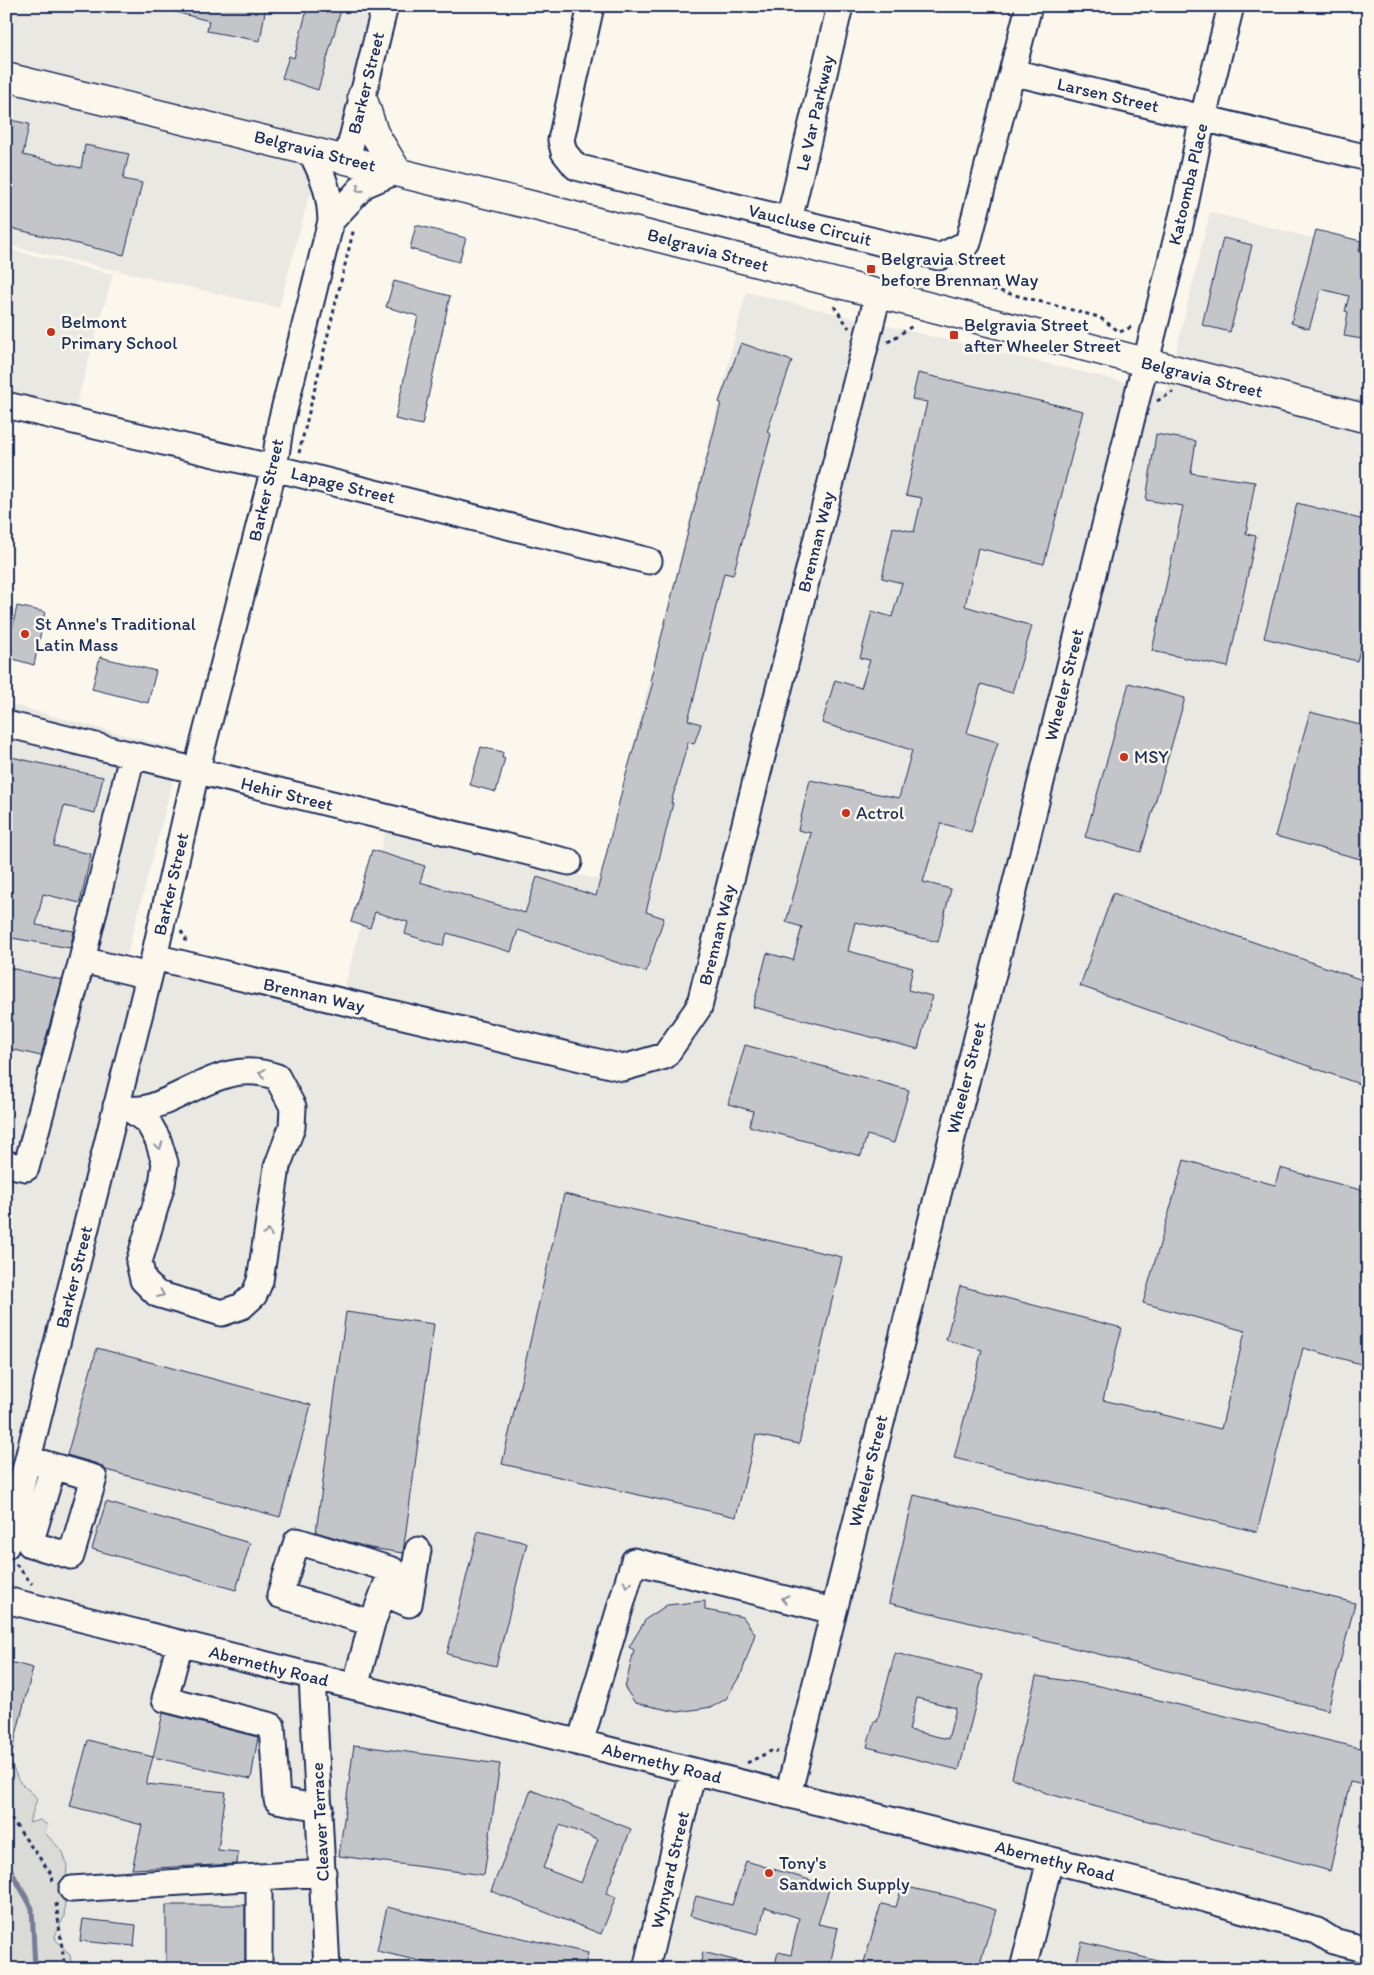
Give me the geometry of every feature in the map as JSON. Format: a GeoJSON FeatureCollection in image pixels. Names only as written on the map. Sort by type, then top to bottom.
{"type":"FeatureCollection","features":[{"type":"Feature","properties":{"kind":"main road","name":"Belgravia Street"},"geometry":{"type":"LineString","coordinates":[[6,72],[47,85]]}},
{"type":"Feature","properties":{"kind":"main road","name":"Belgravia Street"},"geometry":{"type":"LineString","coordinates":[[6,77],[47,85],[397,171],[1368,419]]}},
{"type":"Feature","properties":{"kind":"main road"},"geometry":{"type":"LineString","coordinates":[[362,96],[374,133],[397,171]]}},
{"type":"Feature","properties":{"kind":"street","name":"Barker Street"},"geometry":{"type":"LineString","coordinates":[[346,159],[385,6]]}},
{"type":"Feature","properties":{"kind":"street","name":"Vaucluse Circuit"},"geometry":{"type":"LineString","coordinates":[[591,6],[561,140],[564,152],[570,162],[576,167],[939,257],[968,243],[1029,6]]}},
{"type":"Feature","properties":{"kind":"street","name":"Le Var Parkway"},"geometry":{"type":"LineString","coordinates":[[789,220],[840,6]]}},
{"type":"Feature","properties":{"kind":"street","name":"Katoomba Place"},"geometry":{"type":"LineString","coordinates":[[1145,362],[1185,205],[1203,117],[1231,6]]}},
{"type":"Feature","properties":{"kind":"street","name":"Larsen Street"},"geometry":{"type":"LineString","coordinates":[[1012,72],[1368,158]]}},
{"type":"Feature","properties":{"kind":"street","name":"Barker Street"},"geometry":{"type":"LineString","coordinates":[[8,1551],[28,1459],[123,1108],[151,967],[196,772],[284,470],[280,422],[330,221],[330,198],[324,179],[310,150]]}},
{"type":"Feature","properties":{"kind":"street","name":"Barker Street"},"geometry":{"type":"LineString","coordinates":[[330,221],[364,185],[397,171]]}},
{"type":"Feature","properties":{"kind":"street","name":"Brennan Way"},"geometry":{"type":"LineString","coordinates":[[82,960],[151,967],[179,963],[623,1068],[665,1056],[699,1007],[878,295]]}},
{"type":"Feature","properties":{"kind":"street","name":"Wheeler Street"},"geometry":{"type":"LineString","coordinates":[[788,1795],[832,1611],[1147,400],[1145,362]]}},
{"type":"Feature","properties":{"kind":"street","name":"Lapage Street"},"geometry":{"type":"LineString","coordinates":[[6,405],[284,470],[649,561]]}},
{"type":"Feature","properties":{"kind":"street","name":"Hehir Street"},"geometry":{"type":"LineString","coordinates":[[6,724],[569,862]]}},
{"type":"Feature","properties":{"kind":"street"},"geometry":{"type":"LineString","coordinates":[[6,1164],[26,1168],[82,960],[132,756]]}},
{"type":"Feature","properties":{"kind":"street"},"geometry":{"type":"LineString","coordinates":[[246,1071],[277,1077],[286,1090],[293,1107],[292,1127],[277,1167],[260,1281],[254,1295],[242,1306],[222,1313],[157,1294],[142,1280],[140,1262],[162,1184],[165,1162],[158,1140],[148,1122],[123,1108],[149,1108],[218,1076],[246,1071]]}},
{"type":"Feature","properties":{"kind":"street"},"geometry":{"type":"LineString","coordinates":[[28,1459],[53,1467]]}},
{"type":"Feature","properties":{"kind":"street"},"geometry":{"type":"LineString","coordinates":[[355,1687],[372,1623],[392,1570],[297,1541],[280,1595],[372,1623]]}},
{"type":"Feature","properties":{"kind":"street"},"geometry":{"type":"LineString","coordinates":[[384,1593],[409,1604],[418,1550]]}},
{"type":"Feature","properties":{"kind":"street"},"geometry":{"type":"LineString","coordinates":[[580,1743],[634,1561],[832,1611]]}},
{"type":"Feature","properties":{"kind":"street","name":"Abernethy Road"},"geometry":{"type":"LineString","coordinates":[[6,1600],[1188,1894],[1317,1931],[1333,1941],[1368,1950]]}},
{"type":"Feature","properties":{"kind":"street"},"geometry":{"type":"LineString","coordinates":[[180,1644],[165,1698],[272,1726],[277,1800],[320,1808]]}},
{"type":"Feature","properties":{"kind":"street","name":"Cleaver Terrace"},"geometry":{"type":"LineString","coordinates":[[312,1676],[327,1969]]}},
{"type":"Feature","properties":{"kind":"street","name":"Wynyard Street"},"geometry":{"type":"LineString","coordinates":[[646,1969],[693,1771]]}},
{"type":"Feature","properties":{"kind":"street"},"geometry":{"type":"LineString","coordinates":[[1023,1969],[1050,1860]]}},
{"type":"Feature","properties":{"kind":"street"},"geometry":{"type":"LineString","coordinates":[[60,1889],[323,1874]]}},
{"type":"Feature","properties":{"kind":"street"},"geometry":{"type":"LineString","coordinates":[[259,1969],[260,1878]]}},
{"type":"Feature","properties":{"kind":"street","name":"Abernethy Road"},"geometry":{"type":"LineString","coordinates":[[1317,1931],[1340,1930],[1368,1935]]}},
{"type":"Feature","properties":{"kind":"path"},"geometry":{"type":"LineString","coordinates":[[284,470],[355,220]]}},
{"type":"Feature","properties":{"kind":"path"},"geometry":{"type":"LineString","coordinates":[[943,276],[1098,317],[1120,332],[1140,322],[1148,312],[1157,314]]}},
{"type":"Feature","properties":{"kind":"path"},"geometry":{"type":"LineString","coordinates":[[833,305],[852,333],[888,342],[915,324]]}},
{"type":"Feature","properties":{"kind":"path"},"geometry":{"type":"LineString","coordinates":[[1147,400],[1176,390]]}},
{"type":"Feature","properties":{"kind":"path"},"geometry":{"type":"LineString","coordinates":[[177,925],[186,939],[179,963]]}},
{"type":"Feature","properties":{"kind":"path"},"geometry":{"type":"LineString","coordinates":[[8,1551],[30,1583],[39,1586]]}},
{"type":"Feature","properties":{"kind":"path"},"geometry":{"type":"LineString","coordinates":[[742,1765],[773,1750],[797,1760]]}},
{"type":"Feature","properties":{"kind":"path"},"geometry":{"type":"LineString","coordinates":[[6,1812],[60,1889],[66,1969]]}},
{"type":"Feature","properties":{"kind":"shaded area"},"geometry":{"type":"Polygon","coordinates":[[[6,6],[374,6],[332,186],[309,196],[279,308],[6,245],[6,6]]]}},
{"type":"Feature","properties":{"kind":"shaded area"},"geometry":{"type":"Polygon","coordinates":[[[1210,212],[1368,252],[1368,1969],[6,1969],[6,703],[181,750],[126,959],[338,1012],[386,829],[600,880],[746,292],[1166,392],[1210,212]]]}},
{"type":"Feature","properties":{"kind":"shaded area","name":"Belmont Primary School"},"geometry":{"type":"Polygon","coordinates":[[[6,249],[113,274],[75,409],[6,391],[6,249]]]}},
{"type":"Feature","properties":{"kind":"shaded area"},"geometry":{"type":"Polygon","coordinates":[[[6,1759],[11,1764],[20,1782],[37,1799],[29,1823],[40,1820],[47,1825],[45,1833],[63,1852],[67,1864],[64,1917],[55,1936],[56,1940],[70,1955],[72,1969],[6,1969],[6,1759]]]}},
{"type":"Feature","properties":{"kind":"building"},"geometry":{"type":"Polygon","coordinates":[[[172,6],[266,6],[260,41],[207,31],[209,21],[172,11],[172,6]]]}},
{"type":"Feature","properties":{"kind":"building"},"geometry":{"type":"Polygon","coordinates":[[[308,6],[342,6],[318,90],[282,78],[289,56],[294,58],[308,6]]]}},
{"type":"Feature","properties":{"kind":"building"},"geometry":{"type":"Polygon","coordinates":[[[6,119],[29,124],[23,155],[81,168],[85,145],[129,154],[123,179],[142,183],[124,255],[6,227],[6,119]]]}},
{"type":"Feature","properties":{"kind":"building"},"geometry":{"type":"Polygon","coordinates":[[[416,225],[466,238],[459,262],[410,249],[416,225]]]}},
{"type":"Feature","properties":{"kind":"building"},"geometry":{"type":"Polygon","coordinates":[[[1316,230],[1361,241],[1359,251],[1368,253],[1368,340],[1344,336],[1348,312],[1345,311],[1349,296],[1321,289],[1309,329],[1291,323],[1316,230]]]}},
{"type":"Feature","properties":{"kind":"building"},"geometry":{"type":"Polygon","coordinates":[[[1223,238],[1252,245],[1230,332],[1202,325],[1223,238]]]}},
{"type":"Feature","properties":{"kind":"building"},"geometry":{"type":"Polygon","coordinates":[[[394,281],[450,296],[422,425],[395,419],[418,316],[386,307],[394,281]]]}},
{"type":"Feature","properties":{"kind":"building"},"geometry":{"type":"Polygon","coordinates":[[[741,343],[792,361],[767,432],[771,434],[733,575],[724,573],[688,720],[701,724],[694,744],[688,742],[671,803],[673,803],[646,912],[664,918],[646,972],[518,930],[511,952],[447,933],[443,946],[405,934],[408,922],[375,912],[370,928],[351,922],[372,850],[425,866],[420,882],[525,913],[537,877],[596,896],[625,778],[653,682],[650,681],[721,403],[719,402],[741,343]]]}},
{"type":"Feature","properties":{"kind":"building"},"geometry":{"type":"Polygon","coordinates":[[[918,373],[1083,411],[1044,564],[978,548],[965,606],[1032,626],[1012,693],[981,684],[967,733],[998,742],[971,832],[941,823],[923,882],[951,889],[938,942],[855,922],[848,951],[913,968],[908,990],[932,996],[918,1049],[753,1007],[767,953],[793,960],[802,927],[786,922],[811,833],[798,830],[810,780],[899,798],[912,750],[822,723],[835,680],[861,688],[870,660],[860,658],[872,611],[892,617],[902,583],[882,578],[893,527],[914,532],[922,498],[906,495],[927,402],[912,399],[918,373]]]}},
{"type":"Feature","properties":{"kind":"building"},"geometry":{"type":"Polygon","coordinates":[[[1156,434],[1196,441],[1191,473],[1255,482],[1246,534],[1256,536],[1228,667],[1152,651],[1183,506],[1146,500],[1156,434]]]}},
{"type":"Feature","properties":{"kind":"building"},"geometry":{"type":"Polygon","coordinates":[[[1297,503],[1368,521],[1368,620],[1357,661],[1264,638],[1297,503]]]}},
{"type":"Feature","properties":{"kind":"building"},"geometry":{"type":"Polygon","coordinates":[[[17,606],[45,612],[34,665],[6,657],[17,606]]]}},
{"type":"Feature","properties":{"kind":"building"},"geometry":{"type":"Polygon","coordinates":[[[100,657],[156,671],[148,703],[92,689],[100,657]]]}},
{"type":"Feature","properties":{"kind":"building"},"geometry":{"type":"Polygon","coordinates":[[[1129,683],[1185,698],[1141,852],[1085,837],[1129,683]]]}},
{"type":"Feature","properties":{"kind":"building"},"geometry":{"type":"Polygon","coordinates":[[[1310,712],[1368,727],[1368,861],[1275,836],[1310,712]]]}},
{"type":"Feature","properties":{"kind":"building"},"geometry":{"type":"Polygon","coordinates":[[[481,747],[503,752],[502,758],[505,758],[496,792],[470,785],[481,747]]]}},
{"type":"Feature","properties":{"kind":"building"},"geometry":{"type":"Polygon","coordinates":[[[11,757],[103,777],[95,813],[64,806],[54,846],[91,854],[80,903],[43,894],[36,925],[74,931],[70,948],[6,937],[6,777],[11,757]]]}},
{"type":"Feature","properties":{"kind":"building"},"geometry":{"type":"Polygon","coordinates":[[[1113,893],[1368,982],[1368,1087],[1080,986],[1113,893]]]}},
{"type":"Feature","properties":{"kind":"building"},"geometry":{"type":"Polygon","coordinates":[[[6,967],[62,980],[41,1056],[6,1048],[6,967]]]}},
{"type":"Feature","properties":{"kind":"building"},"geometry":{"type":"Polygon","coordinates":[[[745,1045],[909,1090],[894,1143],[867,1135],[861,1156],[749,1126],[753,1111],[728,1104],[745,1045]]]}},
{"type":"Feature","properties":{"kind":"building"},"geometry":{"type":"Polygon","coordinates":[[[1184,1160],[1275,1185],[1280,1168],[1368,1192],[1368,1366],[1303,1348],[1257,1532],[954,1458],[982,1350],[946,1340],[960,1286],[1122,1328],[1103,1400],[1221,1429],[1245,1331],[1143,1303],[1184,1160]]]}},
{"type":"Feature","properties":{"kind":"building"},"geometry":{"type":"Polygon","coordinates":[[[564,1194],[842,1257],[799,1444],[756,1435],[736,1517],[502,1464],[564,1194]]]}},
{"type":"Feature","properties":{"kind":"building"},"geometry":{"type":"Polygon","coordinates":[[[346,1312],[434,1324],[403,1553],[370,1548],[316,1532],[346,1312]]]}},
{"type":"Feature","properties":{"kind":"building"},"geometry":{"type":"Polygon","coordinates":[[[97,1348],[311,1405],[280,1517],[106,1470],[98,1464],[67,1455],[97,1348]]]}},
{"type":"Feature","properties":{"kind":"building"},"geometry":{"type":"Polygon","coordinates":[[[914,1495],[1355,1603],[1328,1710],[889,1603],[914,1495]]]}},
{"type":"Feature","properties":{"kind":"building"},"geometry":{"type":"Polygon","coordinates":[[[106,1502],[250,1543],[236,1590],[92,1549],[106,1502]]]}},
{"type":"Feature","properties":{"kind":"building"},"geometry":{"type":"Polygon","coordinates":[[[478,1531],[527,1543],[496,1666],[447,1654],[478,1531]]]}},
{"type":"Feature","properties":{"kind":"building"},"geometry":{"type":"Polygon","coordinates":[[[705,1601],[705,1610],[743,1617],[755,1634],[742,1672],[726,1699],[712,1707],[678,1712],[635,1703],[625,1688],[634,1650],[629,1647],[646,1619],[667,1605],[705,1601]]]}},
{"type":"Feature","properties":{"kind":"building"},"geometry":{"type":"Polygon","coordinates":[[[895,1653],[983,1675],[959,1770],[867,1747],[874,1721],[877,1722],[895,1653]],[[917,1698],[909,1730],[948,1739],[956,1708],[917,1698]]]}},
{"type":"Feature","properties":{"kind":"building"},"geometry":{"type":"Polygon","coordinates":[[[6,1661],[33,1668],[11,1755],[6,1754],[6,1661]]]}},
{"type":"Feature","properties":{"kind":"building"},"geometry":{"type":"Polygon","coordinates":[[[1036,1676],[1100,1686],[1368,1750],[1368,1786],[1350,1782],[1330,1871],[1046,1793],[1012,1778],[1036,1676]]]}},
{"type":"Feature","properties":{"kind":"building"},"geometry":{"type":"Polygon","coordinates":[[[163,1713],[258,1737],[251,1779],[153,1757],[163,1713]]]}},
{"type":"Feature","properties":{"kind":"building"},"geometry":{"type":"Polygon","coordinates":[[[88,1740],[153,1757],[146,1784],[226,1792],[218,1850],[238,1852],[237,1864],[132,1869],[142,1825],[70,1806],[88,1740]]]}},
{"type":"Feature","properties":{"kind":"building"},"geometry":{"type":"Polygon","coordinates":[[[354,1745],[500,1764],[484,1875],[339,1856],[354,1745]]]}},
{"type":"Feature","properties":{"kind":"building"},"geometry":{"type":"Polygon","coordinates":[[[531,1790],[631,1829],[606,1893],[616,1897],[601,1934],[491,1891],[531,1790]],[[560,1825],[543,1868],[581,1883],[598,1839],[560,1825]]]}},
{"type":"Feature","properties":{"kind":"building"},"geometry":{"type":"Polygon","coordinates":[[[746,1861],[830,1886],[818,1924],[838,1928],[829,1969],[774,1969],[778,1952],[791,1955],[799,1918],[765,1907],[758,1934],[690,1916],[696,1896],[732,1905],[746,1861]]]}},
{"type":"Feature","properties":{"kind":"building"},"geometry":{"type":"Polygon","coordinates":[[[902,1886],[953,1897],[996,1910],[978,1969],[862,1969],[881,1904],[896,1907],[902,1886]]]}},
{"type":"Feature","properties":{"kind":"building"},"geometry":{"type":"Polygon","coordinates":[[[166,1905],[245,1905],[245,1969],[166,1969],[166,1905]]]}},
{"type":"Feature","properties":{"kind":"building"},"geometry":{"type":"Polygon","coordinates":[[[387,1907],[588,1953],[584,1969],[454,1969],[377,1951],[387,1907]]]}},
{"type":"Feature","properties":{"kind":"building"},"geometry":{"type":"Polygon","coordinates":[[[83,1919],[136,1925],[134,1946],[80,1941],[83,1919]]]}},
{"type":"Feature","properties":{"kind":"building"},"geometry":{"type":"Polygon","coordinates":[[[1082,1942],[1170,1964],[1170,1969],[1075,1969],[1082,1942]]]}},
{"type":"Feature","properties":{"kind":"building"},"geometry":{"type":"Polygon","coordinates":[[[703,1952],[749,1964],[749,1969],[699,1969],[703,1952]]]}},
{"type":"Feature","properties":{"kind":"waterway"},"geometry":{"type":"LineString","coordinates":[[6,1862],[32,1908],[35,1969]]}},
{"type":"Feature","properties":{"kind":"place","name":"Belgravia Street before Brennan Way"},"geometry":{"type":"Point","coordinates":[871,269]}},
{"type":"Feature","properties":{"kind":"place","name":"Belmont Primary School"},"geometry":{"type":"Point","coordinates":[51,332]}},
{"type":"Feature","properties":{"kind":"place","name":"Belgravia Street after Wheeler Street"},"geometry":{"type":"Point","coordinates":[954,335]}},
{"type":"Feature","properties":{"kind":"place","name":"St Anne's Traditional Latin Mass"},"geometry":{"type":"Point","coordinates":[25,634]}},
{"type":"Feature","properties":{"kind":"place","name":"MSY"},"geometry":{"type":"Point","coordinates":[1124,757]}},
{"type":"Feature","properties":{"kind":"place","name":"Actrol"},"geometry":{"type":"Point","coordinates":[846,813]}},
{"type":"Feature","properties":{"kind":"place","name":"Tony's Sandwich Supply"},"geometry":{"type":"Point","coordinates":[769,1873]}}]}
